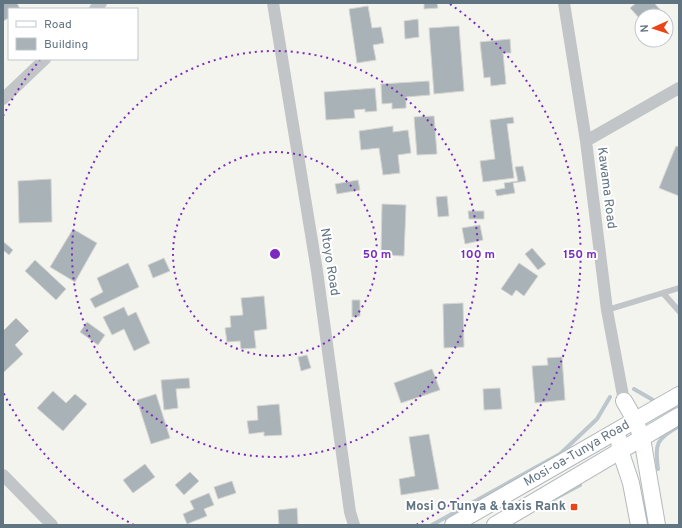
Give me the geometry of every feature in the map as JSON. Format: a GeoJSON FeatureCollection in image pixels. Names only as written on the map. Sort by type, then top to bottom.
{"type":"FeatureCollection","features":[{"type":"Feature","properties":{"kind":"main road","name":"Mosi-oa-Tunya Road"},"geometry":{"type":"LineString","coordinates":[[501,515],[619,430],[679,395]]}},
{"type":"Feature","properties":{"kind":"main road"},"geometry":{"type":"LineString","coordinates":[[624,401],[635,420],[642,438],[657,525]]}},
{"type":"Feature","properties":{"kind":"main road"},"geometry":{"type":"LineString","coordinates":[[624,401],[619,430],[620,450],[631,483],[638,525]]}},
{"type":"Feature","properties":{"kind":"main road","name":"Mosi-oa-Tunya Road"},"geometry":{"type":"LineString","coordinates":[[453,525],[501,515],[642,438],[679,416]]}},
{"type":"Feature","properties":{"kind":"street","name":"Ntoyo Road"},"geometry":{"type":"LineString","coordinates":[[274,3],[317,271],[350,512],[354,525]]}},
{"type":"Feature","properties":{"kind":"street","name":"Kawama Road"},"geometry":{"type":"LineString","coordinates":[[564,3],[586,141],[607,310],[624,401]]}},
{"type":"Feature","properties":{"kind":"street"},"geometry":{"type":"LineString","coordinates":[[3,99],[44,60]]}},
{"type":"Feature","properties":{"kind":"street"},"geometry":{"type":"LineString","coordinates":[[586,141],[679,88]]}},
{"type":"Feature","properties":{"kind":"street"},"geometry":{"type":"LineString","coordinates":[[3,475],[52,525]]}},
{"type":"Feature","properties":{"kind":"lane"},"geometry":{"type":"LineString","coordinates":[[607,310],[679,288]]}},
{"type":"Feature","properties":{"kind":"lane"},"geometry":{"type":"LineString","coordinates":[[663,293],[679,311]]}},
{"type":"Feature","properties":{"kind":"building"},"geometry":{"type":"Polygon","coordinates":[[[3,3],[17,3],[20,8],[8,8],[8,18],[3,21],[3,3]]]}},
{"type":"Feature","properties":{"kind":"building"},"geometry":{"type":"Polygon","coordinates":[[[424,3],[437,3],[438,8],[424,9],[424,3]]]}},
{"type":"Feature","properties":{"kind":"building"},"geometry":{"type":"Polygon","coordinates":[[[636,3],[654,3],[659,8],[634,8],[634,12],[630,8],[636,3]]]}},
{"type":"Feature","properties":{"kind":"building"},"geometry":{"type":"Polygon","coordinates":[[[368,6],[372,28],[381,27],[384,43],[373,45],[376,60],[357,63],[349,9],[368,6]]]}},
{"type":"Feature","properties":{"kind":"building"},"geometry":{"type":"Polygon","coordinates":[[[418,19],[419,37],[405,39],[404,21],[418,19]]]}},
{"type":"Feature","properties":{"kind":"building"},"geometry":{"type":"Polygon","coordinates":[[[459,26],[464,91],[434,94],[429,28],[459,26]]]}},
{"type":"Feature","properties":{"kind":"building"},"geometry":{"type":"Polygon","coordinates":[[[510,39],[511,53],[503,53],[506,84],[491,86],[490,77],[484,78],[480,42],[510,39]]]}},
{"type":"Feature","properties":{"kind":"building"},"geometry":{"type":"Polygon","coordinates":[[[429,81],[430,95],[406,97],[406,108],[392,109],[392,103],[382,104],[381,84],[429,81]]]}},
{"type":"Feature","properties":{"kind":"building"},"geometry":{"type":"Polygon","coordinates":[[[375,88],[377,111],[365,112],[365,109],[354,110],[355,118],[326,120],[324,92],[375,88]]]}},
{"type":"Feature","properties":{"kind":"building"},"geometry":{"type":"Polygon","coordinates":[[[434,116],[437,154],[417,155],[414,117],[434,116]]]}},
{"type":"Feature","properties":{"kind":"building"},"geometry":{"type":"Polygon","coordinates":[[[513,117],[514,123],[507,124],[514,178],[483,182],[480,161],[495,159],[490,120],[513,117]]]}},
{"type":"Feature","properties":{"kind":"building"},"geometry":{"type":"Polygon","coordinates":[[[393,126],[393,132],[408,130],[411,153],[398,155],[400,173],[383,175],[379,148],[361,150],[359,131],[393,126]]]}},
{"type":"Feature","properties":{"kind":"building"},"geometry":{"type":"Polygon","coordinates":[[[676,146],[679,147],[679,196],[659,188],[676,146]]]}},
{"type":"Feature","properties":{"kind":"building"},"geometry":{"type":"Polygon","coordinates":[[[523,166],[526,181],[513,183],[515,193],[497,196],[495,190],[505,188],[504,183],[518,181],[515,167],[523,166]]]}},
{"type":"Feature","properties":{"kind":"building"},"geometry":{"type":"Polygon","coordinates":[[[51,179],[52,222],[19,223],[18,181],[51,179]]]}},
{"type":"Feature","properties":{"kind":"building"},"geometry":{"type":"Polygon","coordinates":[[[358,180],[360,190],[337,194],[335,184],[358,180]]]}},
{"type":"Feature","properties":{"kind":"building"},"geometry":{"type":"Polygon","coordinates":[[[447,196],[449,216],[438,217],[436,197],[447,196]]]}},
{"type":"Feature","properties":{"kind":"building"},"geometry":{"type":"Polygon","coordinates":[[[382,204],[406,205],[404,256],[381,255],[382,204]]]}},
{"type":"Feature","properties":{"kind":"building"},"geometry":{"type":"Polygon","coordinates":[[[468,211],[484,211],[484,219],[469,219],[468,211]]]}},
{"type":"Feature","properties":{"kind":"building"},"geometry":{"type":"Polygon","coordinates":[[[480,225],[483,240],[465,244],[462,228],[480,225]]]}},
{"type":"Feature","properties":{"kind":"building"},"geometry":{"type":"Polygon","coordinates":[[[73,229],[97,243],[75,282],[50,267],[73,229]]]}},
{"type":"Feature","properties":{"kind":"building"},"geometry":{"type":"Polygon","coordinates":[[[4,242],[13,250],[9,255],[3,250],[4,242]]]}},
{"type":"Feature","properties":{"kind":"building"},"geometry":{"type":"Polygon","coordinates":[[[532,248],[546,264],[538,270],[525,254],[532,248]]]}},
{"type":"Feature","properties":{"kind":"building"},"geometry":{"type":"Polygon","coordinates":[[[164,258],[170,271],[153,278],[148,265],[164,258]]]}},
{"type":"Feature","properties":{"kind":"building"},"geometry":{"type":"Polygon","coordinates":[[[35,260],[66,289],[56,300],[25,271],[35,260]]]}},
{"type":"Feature","properties":{"kind":"building"},"geometry":{"type":"Polygon","coordinates":[[[128,263],[139,287],[95,308],[90,299],[103,292],[97,278],[128,263]]]}},
{"type":"Feature","properties":{"kind":"building"},"geometry":{"type":"Polygon","coordinates":[[[519,263],[538,276],[524,296],[516,290],[512,296],[501,289],[519,263]]]}},
{"type":"Feature","properties":{"kind":"building"},"geometry":{"type":"Polygon","coordinates":[[[264,296],[267,329],[254,331],[256,348],[241,349],[240,341],[227,342],[225,328],[231,327],[230,316],[243,315],[241,298],[264,296]]]}},
{"type":"Feature","properties":{"kind":"building"},"geometry":{"type":"Polygon","coordinates":[[[352,300],[360,300],[360,316],[352,317],[352,300]]]}},
{"type":"Feature","properties":{"kind":"building"},"geometry":{"type":"Polygon","coordinates":[[[463,303],[464,347],[444,348],[443,304],[463,303]]]}},
{"type":"Feature","properties":{"kind":"building"},"geometry":{"type":"Polygon","coordinates":[[[124,307],[128,316],[136,312],[150,343],[134,351],[124,329],[112,335],[103,317],[124,307]]]}},
{"type":"Feature","properties":{"kind":"building"},"geometry":{"type":"Polygon","coordinates":[[[16,318],[29,331],[15,345],[23,354],[3,373],[3,331],[16,318]]]}},
{"type":"Feature","properties":{"kind":"building"},"geometry":{"type":"Polygon","coordinates":[[[87,322],[105,335],[98,345],[80,332],[87,322]]]}},
{"type":"Feature","properties":{"kind":"building"},"geometry":{"type":"Polygon","coordinates":[[[307,355],[311,368],[301,371],[298,357],[307,355]]]}},
{"type":"Feature","properties":{"kind":"building"},"geometry":{"type":"Polygon","coordinates":[[[562,357],[565,400],[535,403],[532,366],[548,365],[547,358],[562,357]]]}},
{"type":"Feature","properties":{"kind":"building"},"geometry":{"type":"Polygon","coordinates":[[[432,369],[440,390],[401,403],[394,383],[432,369]]]}},
{"type":"Feature","properties":{"kind":"building"},"geometry":{"type":"Polygon","coordinates":[[[189,378],[190,388],[176,389],[178,408],[164,410],[161,380],[189,378]]]}},
{"type":"Feature","properties":{"kind":"building"},"geometry":{"type":"Polygon","coordinates":[[[500,388],[502,409],[484,410],[483,389],[500,388]]]}},
{"type":"Feature","properties":{"kind":"building"},"geometry":{"type":"Polygon","coordinates":[[[53,391],[66,403],[75,394],[87,404],[63,431],[37,408],[53,391]]]}},
{"type":"Feature","properties":{"kind":"building"},"geometry":{"type":"Polygon","coordinates":[[[156,394],[170,438],[151,444],[137,400],[156,394]]]}},
{"type":"Feature","properties":{"kind":"building"},"geometry":{"type":"Polygon","coordinates":[[[279,404],[282,435],[264,436],[264,432],[249,434],[247,421],[258,420],[257,406],[279,404]]]}},
{"type":"Feature","properties":{"kind":"building"},"geometry":{"type":"Polygon","coordinates":[[[429,434],[439,489],[401,495],[399,479],[415,476],[409,437],[429,434]]]}},
{"type":"Feature","properties":{"kind":"building"},"geometry":{"type":"Polygon","coordinates":[[[145,464],[155,477],[133,493],[123,480],[145,464]]]}},
{"type":"Feature","properties":{"kind":"building"},"geometry":{"type":"Polygon","coordinates":[[[190,472],[199,481],[184,495],[175,485],[190,472]]]}},
{"type":"Feature","properties":{"kind":"building"},"geometry":{"type":"Polygon","coordinates":[[[232,481],[236,493],[218,499],[214,487],[232,481]]]}},
{"type":"Feature","properties":{"kind":"building"},"geometry":{"type":"Polygon","coordinates":[[[209,493],[214,505],[204,509],[207,516],[187,524],[183,514],[194,509],[190,501],[209,493]]]}},
{"type":"Feature","properties":{"kind":"building"},"geometry":{"type":"Polygon","coordinates":[[[297,508],[298,525],[279,525],[278,510],[297,508]]]}},
{"type":"Feature","properties":{"kind":"waterway"},"geometry":{"type":"LineString","coordinates":[[634,389],[653,400]]}},
{"type":"Feature","properties":{"kind":"waterway"},"geometry":{"type":"LineString","coordinates":[[432,525],[560,454],[597,419],[610,397]]}},
{"type":"Feature","properties":{"kind":"waterway"},"geometry":{"type":"LineString","coordinates":[[658,469],[657,447],[661,439],[679,426]]}},
{"type":"Feature","properties":{"kind":"waterway"},"geometry":{"type":"LineString","coordinates":[[552,500],[580,485]]}},
{"type":"Feature","properties":{"kind":"place","name":"Mosi O Tunya & taxis Rank"},"geometry":{"type":"Point","coordinates":[574,507]}}]}
